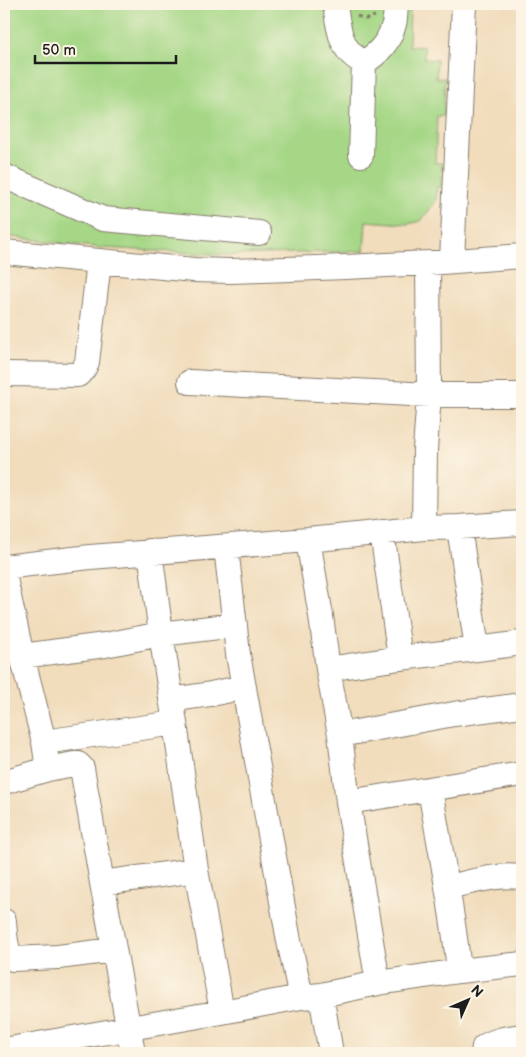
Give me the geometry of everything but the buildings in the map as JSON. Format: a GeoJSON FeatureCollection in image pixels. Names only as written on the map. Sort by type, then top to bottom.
{"type":"FeatureCollection","features":[{"type":"Feature","properties":{"kind":"street"},"geometry":{"type":"LineString","coordinates":[[335,4],[340,35],[355,58],[364,62],[373,58],[386,43],[394,24],[396,4]]}},
{"type":"Feature","properties":{"kind":"street"},"geometry":{"type":"LineString","coordinates":[[452,260],[464,4]]}},
{"type":"Feature","properties":{"kind":"street"},"geometry":{"type":"LineString","coordinates":[[361,155],[364,62]]}},
{"type":"Feature","properties":{"kind":"street"},"geometry":{"type":"LineString","coordinates":[[4,176],[103,219],[259,233]]}},
{"type":"Feature","properties":{"kind":"street"},"geometry":{"type":"LineString","coordinates":[[4,252],[99,262],[221,271],[428,263],[522,256]]}},
{"type":"Feature","properties":{"kind":"street"},"geometry":{"type":"LineString","coordinates":[[4,374],[78,375],[82,372],[87,362],[99,262]]}},
{"type":"Feature","properties":{"kind":"street"},"geometry":{"type":"LineString","coordinates":[[424,528],[425,450],[429,395],[428,263]]}},
{"type":"Feature","properties":{"kind":"street"},"geometry":{"type":"LineString","coordinates":[[190,382],[429,395],[522,395]]}},
{"type":"Feature","properties":{"kind":"street"},"geometry":{"type":"LineString","coordinates":[[4,567],[90,556],[226,547],[424,528],[522,523]]}},
{"type":"Feature","properties":{"kind":"street"},"geometry":{"type":"LineString","coordinates":[[459,527],[477,649]]}},
{"type":"Feature","properties":{"kind":"street"},"geometry":{"type":"LineString","coordinates":[[382,532],[400,658]]}},
{"type":"Feature","properties":{"kind":"street"},"geometry":{"type":"LineString","coordinates":[[308,540],[378,983]]}},
{"type":"Feature","properties":{"kind":"street"},"geometry":{"type":"LineString","coordinates":[[226,547],[244,687],[289,941],[331,1053]]}},
{"type":"Feature","properties":{"kind":"street"},"geometry":{"type":"LineString","coordinates":[[150,552],[196,870],[222,1012]]}},
{"type":"Feature","properties":{"kind":"street"},"geometry":{"type":"LineString","coordinates":[[4,574],[44,742],[48,769]]}},
{"type":"Feature","properties":{"kind":"street"},"geometry":{"type":"LineString","coordinates":[[22,656],[161,634],[235,626]]}},
{"type":"Feature","properties":{"kind":"street"},"geometry":{"type":"LineString","coordinates":[[328,669],[522,643]]}},
{"type":"Feature","properties":{"kind":"street"},"geometry":{"type":"LineString","coordinates":[[171,700],[244,687]]}},
{"type":"Feature","properties":{"kind":"street"},"geometry":{"type":"LineString","coordinates":[[340,735],[454,714],[522,704]]}},
{"type":"Feature","properties":{"kind":"street"},"geometry":{"type":"LineString","coordinates":[[44,742],[175,723]]}},
{"type":"Feature","properties":{"kind":"street"},"geometry":{"type":"LineString","coordinates":[[4,782],[48,769],[74,764],[78,764],[82,768],[133,1053]]}},
{"type":"Feature","properties":{"kind":"street"},"geometry":{"type":"LineString","coordinates":[[348,802],[522,774]]}},
{"type":"Feature","properties":{"kind":"street"},"geometry":{"type":"LineString","coordinates":[[430,789],[456,937],[459,971]]}},
{"type":"Feature","properties":{"kind":"street"},"geometry":{"type":"LineString","coordinates":[[102,883],[196,870]]}},
{"type":"Feature","properties":{"kind":"street"},"geometry":{"type":"LineString","coordinates":[[448,887],[505,876],[522,878]]}},
{"type":"Feature","properties":{"kind":"street"},"geometry":{"type":"LineString","coordinates":[[4,921],[9,954],[13,959],[58,957],[114,950]]}},
{"type":"Feature","properties":{"kind":"street"},"geometry":{"type":"LineString","coordinates":[[17,1050],[378,983],[522,964]]}},
{"type":"Feature","properties":{"kind":"street"},"geometry":{"type":"LineString","coordinates":[[483,1053],[484,1047],[499,1039],[522,1036]]}},
{"type":"Feature","properties":{"kind":"green space"},"geometry":{"type":"Polygon","coordinates":[[[4,4],[410,4],[409,46],[424,47],[424,59],[437,60],[436,78],[445,78],[444,116],[437,116],[435,163],[442,163],[441,187],[437,187],[436,201],[421,221],[407,224],[366,221],[364,251],[229,255],[102,248],[4,236],[4,4]]]}}]}
